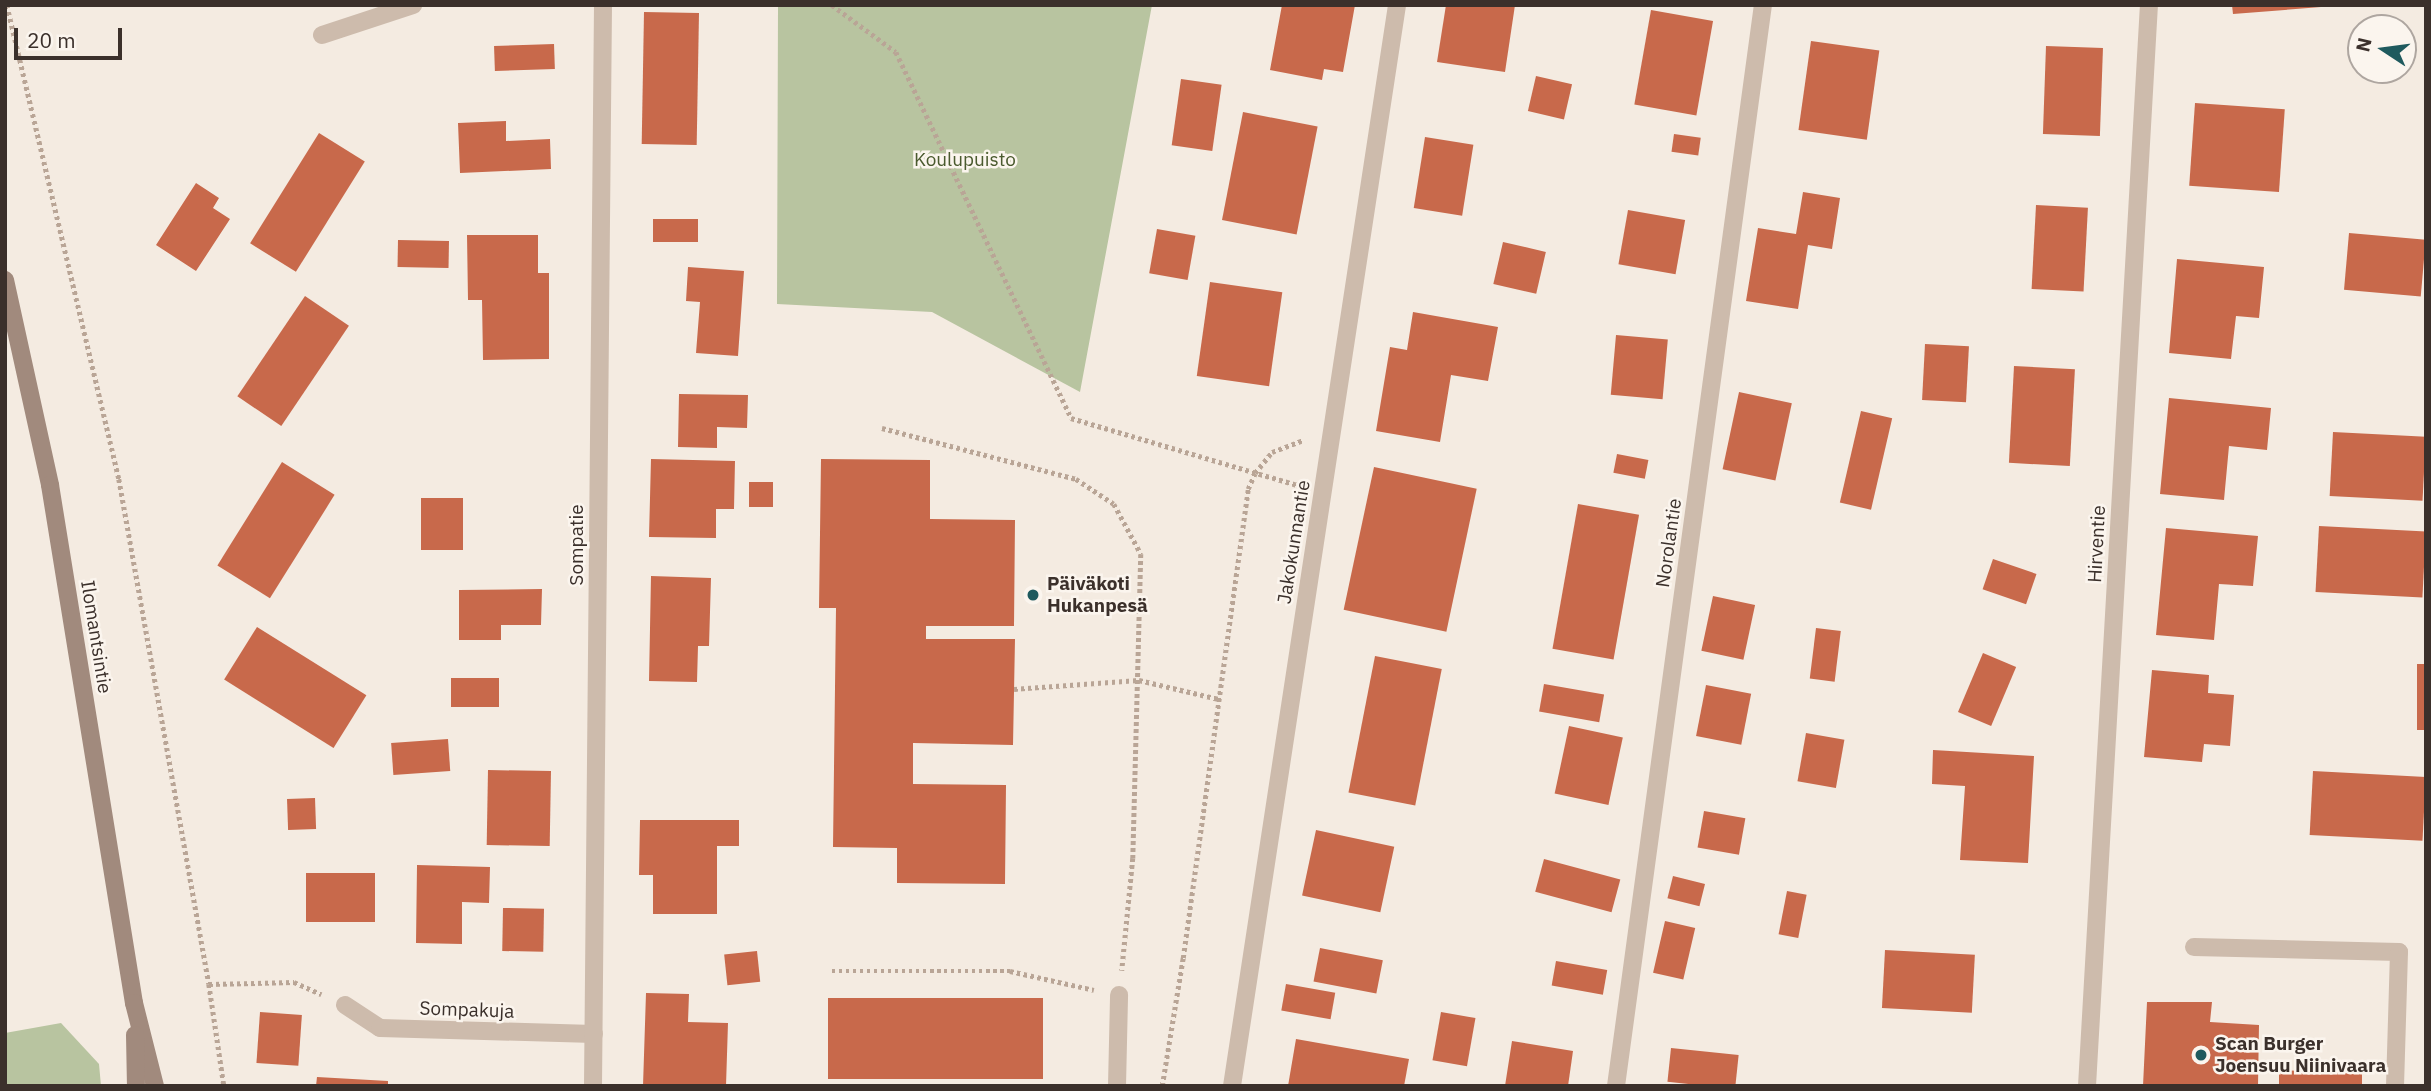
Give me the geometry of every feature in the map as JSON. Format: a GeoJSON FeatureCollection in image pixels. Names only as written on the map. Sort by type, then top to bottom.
{"type":"FeatureCollection","features":[{"type":"Feature","properties":{"kind":"main road","name":"Ilomantsintie"},"geometry":{"type":"LineString","coordinates":[[5,280],[50,485],[134,1003],[155,1086]]}},
{"type":"Feature","properties":{"kind":"main road","name":"Ilomantsintie"},"geometry":{"type":"LineString","coordinates":[[134,1003],[136,1086]]}},
{"type":"Feature","properties":{"kind":"street"},"geometry":{"type":"LineString","coordinates":[[322,35],[414,5]]}},
{"type":"Feature","properties":{"kind":"street","name":"Sompatie"},"geometry":{"type":"LineString","coordinates":[[593,1086],[603,5]]}},
{"type":"Feature","properties":{"kind":"street","name":"Jakokunnantie"},"geometry":{"type":"LineString","coordinates":[[1232,1086],[1397,5]]}},
{"type":"Feature","properties":{"kind":"street","name":"Norolantie"},"geometry":{"type":"LineString","coordinates":[[1616,1086],[1763,5]]}},
{"type":"Feature","properties":{"kind":"street","name":"Hirventie"},"geometry":{"type":"LineString","coordinates":[[2087,1086],[2149,5]]}},
{"type":"Feature","properties":{"kind":"street"},"geometry":{"type":"LineString","coordinates":[[2194,947],[2399,952],[2395,1086]]}},
{"type":"Feature","properties":{"kind":"street"},"geometry":{"type":"LineString","coordinates":[[1117,1086],[1119,995]]}},
{"type":"Feature","properties":{"kind":"street","name":"Sompakuja"},"geometry":{"type":"LineString","coordinates":[[345,1005],[380,1028],[594,1034]]}},
{"type":"Feature","properties":{"kind":"path"},"geometry":{"type":"LineString","coordinates":[[7,5],[119,479],[209,984],[223,1086]]}},
{"type":"Feature","properties":{"kind":"path"},"geometry":{"type":"LineString","coordinates":[[832,5],[896,52],[1071,418],[1323,493]]}},
{"type":"Feature","properties":{"kind":"path"},"geometry":{"type":"LineString","coordinates":[[832,971],[1010,971],[1119,995],[1133,858],[1141,554],[1114,504],[1076,479],[882,428]]}},
{"type":"Feature","properties":{"kind":"path"},"geometry":{"type":"LineString","coordinates":[[1162,1086],[1184,958],[1248,489],[1255,473],[1272,452],[1297,441],[1332,436]]}},
{"type":"Feature","properties":{"kind":"path"},"geometry":{"type":"LineString","coordinates":[[1014,689],[1139,680],[1219,699]]}},
{"type":"Feature","properties":{"kind":"path"},"geometry":{"type":"LineString","coordinates":[[209,984],[294,982],[345,1005]]}},
{"type":"Feature","properties":{"kind":"green space","name":"Koulupuisto"},"geometry":{"type":"Polygon","coordinates":[[[778,5],[1152,5],[1080,392],[932,312],[777,304],[778,5]]]}},
{"type":"Feature","properties":{"kind":"green space"},"geometry":{"type":"Polygon","coordinates":[[[61,1023],[99,1064],[101,1086],[5,1086],[5,1033],[61,1023]]]}},
{"type":"Feature","properties":{"kind":"building"},"geometry":{"type":"Polygon","coordinates":[[[1282,5],[1355,5],[1343,72],[1324,69],[1322,80],[1270,70],[1282,5]]]}},
{"type":"Feature","properties":{"kind":"building"},"geometry":{"type":"Polygon","coordinates":[[[1446,5],[1515,5],[1505,72],[1437,62],[1446,5]]]}},
{"type":"Feature","properties":{"kind":"building"},"geometry":{"type":"Polygon","coordinates":[[[2232,5],[2321,5],[2321,7],[2233,14],[2232,5]]]}},
{"type":"Feature","properties":{"kind":"building"},"geometry":{"type":"Polygon","coordinates":[[[1651,10],[1713,21],[1696,115],[1634,105],[1651,10]]]}},
{"type":"Feature","properties":{"kind":"building"},"geometry":{"type":"Polygon","coordinates":[[[644,12],[699,13],[697,145],[642,144],[644,12]]]}},
{"type":"Feature","properties":{"kind":"building"},"geometry":{"type":"Polygon","coordinates":[[[1811,41],[1879,51],[1867,140],[1798,130],[1811,41]]]}},
{"type":"Feature","properties":{"kind":"building"},"geometry":{"type":"Polygon","coordinates":[[[554,44],[555,69],[495,71],[494,46],[554,44]]]}},
{"type":"Feature","properties":{"kind":"building"},"geometry":{"type":"Polygon","coordinates":[[[2046,46],[2103,48],[2100,136],[2043,134],[2046,46]]]}},
{"type":"Feature","properties":{"kind":"building"},"geometry":{"type":"Polygon","coordinates":[[[1536,76],[1572,84],[1564,119],[1528,111],[1536,76]]]}},
{"type":"Feature","properties":{"kind":"building"},"geometry":{"type":"Polygon","coordinates":[[[1181,79],[1222,85],[1212,151],[1172,145],[1181,79]]]}},
{"type":"Feature","properties":{"kind":"building"},"geometry":{"type":"Polygon","coordinates":[[[2195,103],[2285,109],[2279,192],[2189,186],[2195,103]]]}},
{"type":"Feature","properties":{"kind":"building"},"geometry":{"type":"Polygon","coordinates":[[[1243,112],[1318,127],[1297,234],[1222,220],[1243,112]]]}},
{"type":"Feature","properties":{"kind":"building"},"geometry":{"type":"Polygon","coordinates":[[[506,121],[506,141],[550,139],[551,169],[460,173],[458,123],[506,121]]]}},
{"type":"Feature","properties":{"kind":"building"},"geometry":{"type":"Polygon","coordinates":[[[319,133],[365,162],[296,272],[250,243],[319,133]]]}},
{"type":"Feature","properties":{"kind":"building"},"geometry":{"type":"Polygon","coordinates":[[[1674,134],[1701,138],[1698,156],[1671,152],[1674,134]]]}},
{"type":"Feature","properties":{"kind":"building"},"geometry":{"type":"Polygon","coordinates":[[[1425,137],[1473,145],[1462,216],[1414,208],[1425,137]]]}},
{"type":"Feature","properties":{"kind":"building"},"geometry":{"type":"Polygon","coordinates":[[[196,183],[219,198],[213,208],[230,219],[196,271],[156,245],[196,183]]]}},
{"type":"Feature","properties":{"kind":"building"},"geometry":{"type":"Polygon","coordinates":[[[1803,192],[1840,198],[1832,249],[1808,245],[1798,309],[1746,301],[1758,228],[1796,234],[1803,192]]]}},
{"type":"Feature","properties":{"kind":"building"},"geometry":{"type":"Polygon","coordinates":[[[2036,205],[2088,208],[2084,292],[2032,289],[2036,205]]]}},
{"type":"Feature","properties":{"kind":"building"},"geometry":{"type":"Polygon","coordinates":[[[1628,210],[1685,220],[1676,274],[1618,264],[1628,210]]]}},
{"type":"Feature","properties":{"kind":"building"},"geometry":{"type":"Polygon","coordinates":[[[653,219],[698,219],[698,242],[653,242],[653,219]]]}},
{"type":"Feature","properties":{"kind":"building"},"geometry":{"type":"Polygon","coordinates":[[[1157,229],[1195,236],[1188,280],[1149,273],[1157,229]]]}},
{"type":"Feature","properties":{"kind":"building"},"geometry":{"type":"Polygon","coordinates":[[[2349,233],[2426,240],[2421,296],[2344,290],[2349,233]]]}},
{"type":"Feature","properties":{"kind":"building"},"geometry":{"type":"Polygon","coordinates":[[[467,235],[538,235],[538,273],[549,273],[549,359],[483,360],[482,300],[468,300],[467,235]]]}},
{"type":"Feature","properties":{"kind":"building"},"geometry":{"type":"Polygon","coordinates":[[[398,240],[449,241],[449,268],[398,267],[398,240]]]}},
{"type":"Feature","properties":{"kind":"building"},"geometry":{"type":"Polygon","coordinates":[[[1503,242],[1546,252],[1536,294],[1493,284],[1503,242]]]}},
{"type":"Feature","properties":{"kind":"building"},"geometry":{"type":"Polygon","coordinates":[[[2177,259],[2264,267],[2259,318],[2236,316],[2231,359],[2169,353],[2177,259]]]}},
{"type":"Feature","properties":{"kind":"building"},"geometry":{"type":"Polygon","coordinates":[[[688,267],[744,271],[738,356],[696,353],[700,302],[686,301],[688,267]]]}},
{"type":"Feature","properties":{"kind":"building"},"geometry":{"type":"Polygon","coordinates":[[[1210,282],[1282,292],[1269,386],[1197,376],[1210,282]]]}},
{"type":"Feature","properties":{"kind":"building"},"geometry":{"type":"Polygon","coordinates":[[[305,296],[349,326],[281,426],[237,396],[305,296]]]}},
{"type":"Feature","properties":{"kind":"building"},"geometry":{"type":"Polygon","coordinates":[[[1413,312],[1498,327],[1488,381],[1451,375],[1440,442],[1376,431],[1390,347],[1407,350],[1413,312]]]}},
{"type":"Feature","properties":{"kind":"building"},"geometry":{"type":"Polygon","coordinates":[[[1616,335],[1668,340],[1663,399],[1611,395],[1616,335]]]}},
{"type":"Feature","properties":{"kind":"building"},"geometry":{"type":"Polygon","coordinates":[[[1925,344],[1969,346],[1966,402],[1922,400],[1925,344]]]}},
{"type":"Feature","properties":{"kind":"building"},"geometry":{"type":"Polygon","coordinates":[[[2014,366],[2075,369],[2070,466],[2009,463],[2014,366]]]}},
{"type":"Feature","properties":{"kind":"building"},"geometry":{"type":"Polygon","coordinates":[[[1739,392],[1792,403],[1775,481],[1723,469],[1739,392]]]}},
{"type":"Feature","properties":{"kind":"building"},"geometry":{"type":"Polygon","coordinates":[[[679,394],[748,395],[747,428],[717,427],[717,448],[678,447],[679,394]]]}},
{"type":"Feature","properties":{"kind":"building"},"geometry":{"type":"Polygon","coordinates":[[[2169,398],[2271,408],[2267,450],[2229,446],[2224,500],[2160,494],[2169,398]]]}},
{"type":"Feature","properties":{"kind":"building"},"geometry":{"type":"Polygon","coordinates":[[[1861,411],[1892,418],[1871,510],[1840,503],[1861,411]]]}},
{"type":"Feature","properties":{"kind":"building"},"geometry":{"type":"Polygon","coordinates":[[[2333,432],[2426,437],[2423,501],[2330,496],[2333,432]]]}},
{"type":"Feature","properties":{"kind":"building"},"geometry":{"type":"Polygon","coordinates":[[[1617,454],[1648,460],[1645,479],[1613,473],[1617,454]]]}},
{"type":"Feature","properties":{"kind":"building"},"geometry":{"type":"Polygon","coordinates":[[[651,459],[735,461],[734,509],[716,509],[716,538],[649,537],[651,459]]]}},
{"type":"Feature","properties":{"kind":"building"},"geometry":{"type":"Polygon","coordinates":[[[821,459],[930,460],[930,519],[1015,520],[1014,626],[926,626],[926,639],[1015,639],[1013,745],[913,743],[913,784],[1006,785],[1005,884],[897,883],[897,848],[833,847],[836,608],[819,608],[821,459]]]}},
{"type":"Feature","properties":{"kind":"building"},"geometry":{"type":"Polygon","coordinates":[[[282,462],[335,495],[270,598],[217,565],[282,462]]]}},
{"type":"Feature","properties":{"kind":"building"},"geometry":{"type":"Polygon","coordinates":[[[1374,467],[1477,489],[1446,632],[1344,610],[1374,467]]]}},
{"type":"Feature","properties":{"kind":"building"},"geometry":{"type":"Polygon","coordinates":[[[749,482],[773,482],[773,507],[749,507],[749,482]]]}},
{"type":"Feature","properties":{"kind":"building"},"geometry":{"type":"Polygon","coordinates":[[[421,498],[463,498],[463,550],[421,550],[421,498]]]}},
{"type":"Feature","properties":{"kind":"building"},"geometry":{"type":"Polygon","coordinates":[[[1578,504],[1639,515],[1614,660],[1552,649],[1578,504]]]}},
{"type":"Feature","properties":{"kind":"building"},"geometry":{"type":"Polygon","coordinates":[[[2319,526],[2426,532],[2422,598],[2316,592],[2319,526]]]}},
{"type":"Feature","properties":{"kind":"building"},"geometry":{"type":"Polygon","coordinates":[[[2166,528],[2258,536],[2253,586],[2219,584],[2214,640],[2156,635],[2166,528]]]}},
{"type":"Feature","properties":{"kind":"building"},"geometry":{"type":"Polygon","coordinates":[[[1993,559],[2036,574],[2026,604],[1983,589],[1993,559]]]}},
{"type":"Feature","properties":{"kind":"building"},"geometry":{"type":"Polygon","coordinates":[[[651,576],[711,578],[709,646],[698,646],[697,682],[649,681],[651,576]]]}},
{"type":"Feature","properties":{"kind":"building"},"geometry":{"type":"Polygon","coordinates":[[[542,589],[541,625],[501,625],[501,640],[459,640],[459,590],[542,589]]]}},
{"type":"Feature","properties":{"kind":"building"},"geometry":{"type":"Polygon","coordinates":[[[1713,596],[1755,605],[1743,660],[1701,651],[1713,596]]]}},
{"type":"Feature","properties":{"kind":"building"},"geometry":{"type":"Polygon","coordinates":[[[257,627],[366,695],[334,748],[224,680],[257,627]]]}},
{"type":"Feature","properties":{"kind":"building"},"geometry":{"type":"Polygon","coordinates":[[[1816,628],[1841,631],[1835,682],[1810,679],[1816,628]]]}},
{"type":"Feature","properties":{"kind":"building"},"geometry":{"type":"Polygon","coordinates":[[[1983,653],[2016,667],[1991,726],[1958,712],[1983,653]]]}},
{"type":"Feature","properties":{"kind":"building"},"geometry":{"type":"Polygon","coordinates":[[[1375,656],[1442,669],[1415,805],[1348,792],[1375,656]]]}},
{"type":"Feature","properties":{"kind":"building"},"geometry":{"type":"Polygon","coordinates":[[[2417,664],[2426,664],[2426,730],[2417,730],[2417,664]]]}},
{"type":"Feature","properties":{"kind":"building"},"geometry":{"type":"Polygon","coordinates":[[[2152,670],[2209,675],[2208,693],[2234,695],[2230,746],[2204,744],[2202,762],[2144,757],[2152,670]]]}},
{"type":"Feature","properties":{"kind":"building"},"geometry":{"type":"Polygon","coordinates":[[[451,678],[499,678],[499,707],[451,707],[451,678]]]}},
{"type":"Feature","properties":{"kind":"building"},"geometry":{"type":"Polygon","coordinates":[[[1544,684],[1604,695],[1599,722],[1539,712],[1544,684]]]}},
{"type":"Feature","properties":{"kind":"building"},"geometry":{"type":"Polygon","coordinates":[[[1706,685],[1751,694],[1741,745],[1696,736],[1706,685]]]}},
{"type":"Feature","properties":{"kind":"building"},"geometry":{"type":"Polygon","coordinates":[[[1569,726],[1623,737],[1608,805],[1555,793],[1569,726]]]}},
{"type":"Feature","properties":{"kind":"building"},"geometry":{"type":"Polygon","coordinates":[[[1806,733],[1844,740],[1836,788],[1797,781],[1806,733]]]}},
{"type":"Feature","properties":{"kind":"building"},"geometry":{"type":"Polygon","coordinates":[[[448,739],[450,771],[393,775],[391,743],[448,739]]]}},
{"type":"Feature","properties":{"kind":"building"},"geometry":{"type":"Polygon","coordinates":[[[1933,750],[2034,756],[2028,863],[1960,860],[1965,786],[1932,784],[1933,750]]]}},
{"type":"Feature","properties":{"kind":"building"},"geometry":{"type":"Polygon","coordinates":[[[488,770],[551,771],[550,846],[487,845],[488,770]]]}},
{"type":"Feature","properties":{"kind":"building"},"geometry":{"type":"Polygon","coordinates":[[[2313,771],[2426,777],[2422,841],[2310,835],[2313,771]]]}},
{"type":"Feature","properties":{"kind":"building"},"geometry":{"type":"Polygon","coordinates":[[[315,798],[316,829],[288,830],[287,799],[315,798]]]}},
{"type":"Feature","properties":{"kind":"building"},"geometry":{"type":"Polygon","coordinates":[[[1704,811],[1745,818],[1739,855],[1698,847],[1704,811]]]}},
{"type":"Feature","properties":{"kind":"building"},"geometry":{"type":"Polygon","coordinates":[[[640,820],[739,820],[739,846],[717,846],[717,914],[653,914],[653,875],[639,875],[640,820]]]}},
{"type":"Feature","properties":{"kind":"building"},"geometry":{"type":"Polygon","coordinates":[[[1316,830],[1394,847],[1380,912],[1302,896],[1316,830]]]}},
{"type":"Feature","properties":{"kind":"building"},"geometry":{"type":"Polygon","coordinates":[[[1544,859],[1620,879],[1612,912],[1535,892],[1544,859]]]}},
{"type":"Feature","properties":{"kind":"building"},"geometry":{"type":"Polygon","coordinates":[[[417,865],[490,867],[489,903],[462,902],[462,944],[416,943],[417,865]]]}},
{"type":"Feature","properties":{"kind":"building"},"geometry":{"type":"Polygon","coordinates":[[[306,873],[375,873],[375,922],[306,922],[306,873]]]}},
{"type":"Feature","properties":{"kind":"building"},"geometry":{"type":"Polygon","coordinates":[[[1673,876],[1705,884],[1699,906],[1667,898],[1673,876]]]}},
{"type":"Feature","properties":{"kind":"building"},"geometry":{"type":"Polygon","coordinates":[[[1787,891],[1807,895],[1798,938],[1779,934],[1787,891]]]}},
{"type":"Feature","properties":{"kind":"building"},"geometry":{"type":"Polygon","coordinates":[[[503,908],[544,909],[543,952],[502,951],[503,908]]]}},
{"type":"Feature","properties":{"kind":"building"},"geometry":{"type":"Polygon","coordinates":[[[1665,921],[1695,928],[1683,980],[1653,973],[1665,921]]]}},
{"type":"Feature","properties":{"kind":"building"},"geometry":{"type":"Polygon","coordinates":[[[1320,948],[1383,960],[1376,994],[1314,981],[1320,948]]]}},
{"type":"Feature","properties":{"kind":"building"},"geometry":{"type":"Polygon","coordinates":[[[1885,950],[1975,955],[1972,1013],[1882,1008],[1885,950]]]}},
{"type":"Feature","properties":{"kind":"building"},"geometry":{"type":"Polygon","coordinates":[[[757,951],[760,982],[727,985],[724,954],[757,951]]]}},
{"type":"Feature","properties":{"kind":"building"},"geometry":{"type":"Polygon","coordinates":[[[1556,961],[1607,970],[1603,995],[1552,986],[1556,961]]]}},
{"type":"Feature","properties":{"kind":"building"},"geometry":{"type":"Polygon","coordinates":[[[1286,984],[1335,993],[1331,1019],[1281,1011],[1286,984]]]}},
{"type":"Feature","properties":{"kind":"building"},"geometry":{"type":"Polygon","coordinates":[[[646,993],[689,994],[688,1022],[728,1023],[726,1086],[643,1086],[646,993]]]}},
{"type":"Feature","properties":{"kind":"building"},"geometry":{"type":"Polygon","coordinates":[[[828,998],[1043,998],[1043,1079],[828,1079],[828,998]]]}},
{"type":"Feature","properties":{"kind":"building","name":"Scan Burger Joensuu Niinivaara"},"geometry":{"type":"Polygon","coordinates":[[[2147,1002],[2212,1002],[2210,1022],[2259,1025],[2258,1086],[2143,1086],[2147,1002]]]}},
{"type":"Feature","properties":{"kind":"building"},"geometry":{"type":"Polygon","coordinates":[[[260,1012],[302,1015],[298,1066],[256,1063],[260,1012]]]}},
{"type":"Feature","properties":{"kind":"building"},"geometry":{"type":"Polygon","coordinates":[[[1441,1012],[1475,1018],[1467,1066],[1432,1060],[1441,1012]]]}},
{"type":"Feature","properties":{"kind":"building"},"geometry":{"type":"Polygon","coordinates":[[[1296,1039],[1409,1059],[1404,1086],[1288,1086],[1296,1039]]]}},
{"type":"Feature","properties":{"kind":"building"},"geometry":{"type":"Polygon","coordinates":[[[1512,1041],[1573,1051],[1568,1086],[1505,1086],[1512,1041]]]}},
{"type":"Feature","properties":{"kind":"building"},"geometry":{"type":"Polygon","coordinates":[[[1671,1048],[1739,1055],[1735,1086],[1667,1082],[1671,1048]]]}},
{"type":"Feature","properties":{"kind":"building"},"geometry":{"type":"Polygon","coordinates":[[[2279,1070],[2362,1074],[2362,1086],[2279,1086],[2279,1070]]]}},
{"type":"Feature","properties":{"kind":"building"},"geometry":{"type":"Polygon","coordinates":[[[317,1077],[388,1081],[388,1086],[316,1086],[317,1077]]]}},
{"type":"Feature","properties":{"kind":"place","name":"Päiväkoti Hukanpesä"},"geometry":{"type":"Point","coordinates":[1033,595]}},
{"type":"Feature","properties":{"kind":"place","name":"Scan Burger Joensuu Niinivaara"},"geometry":{"type":"Point","coordinates":[2201,1055]}}]}
